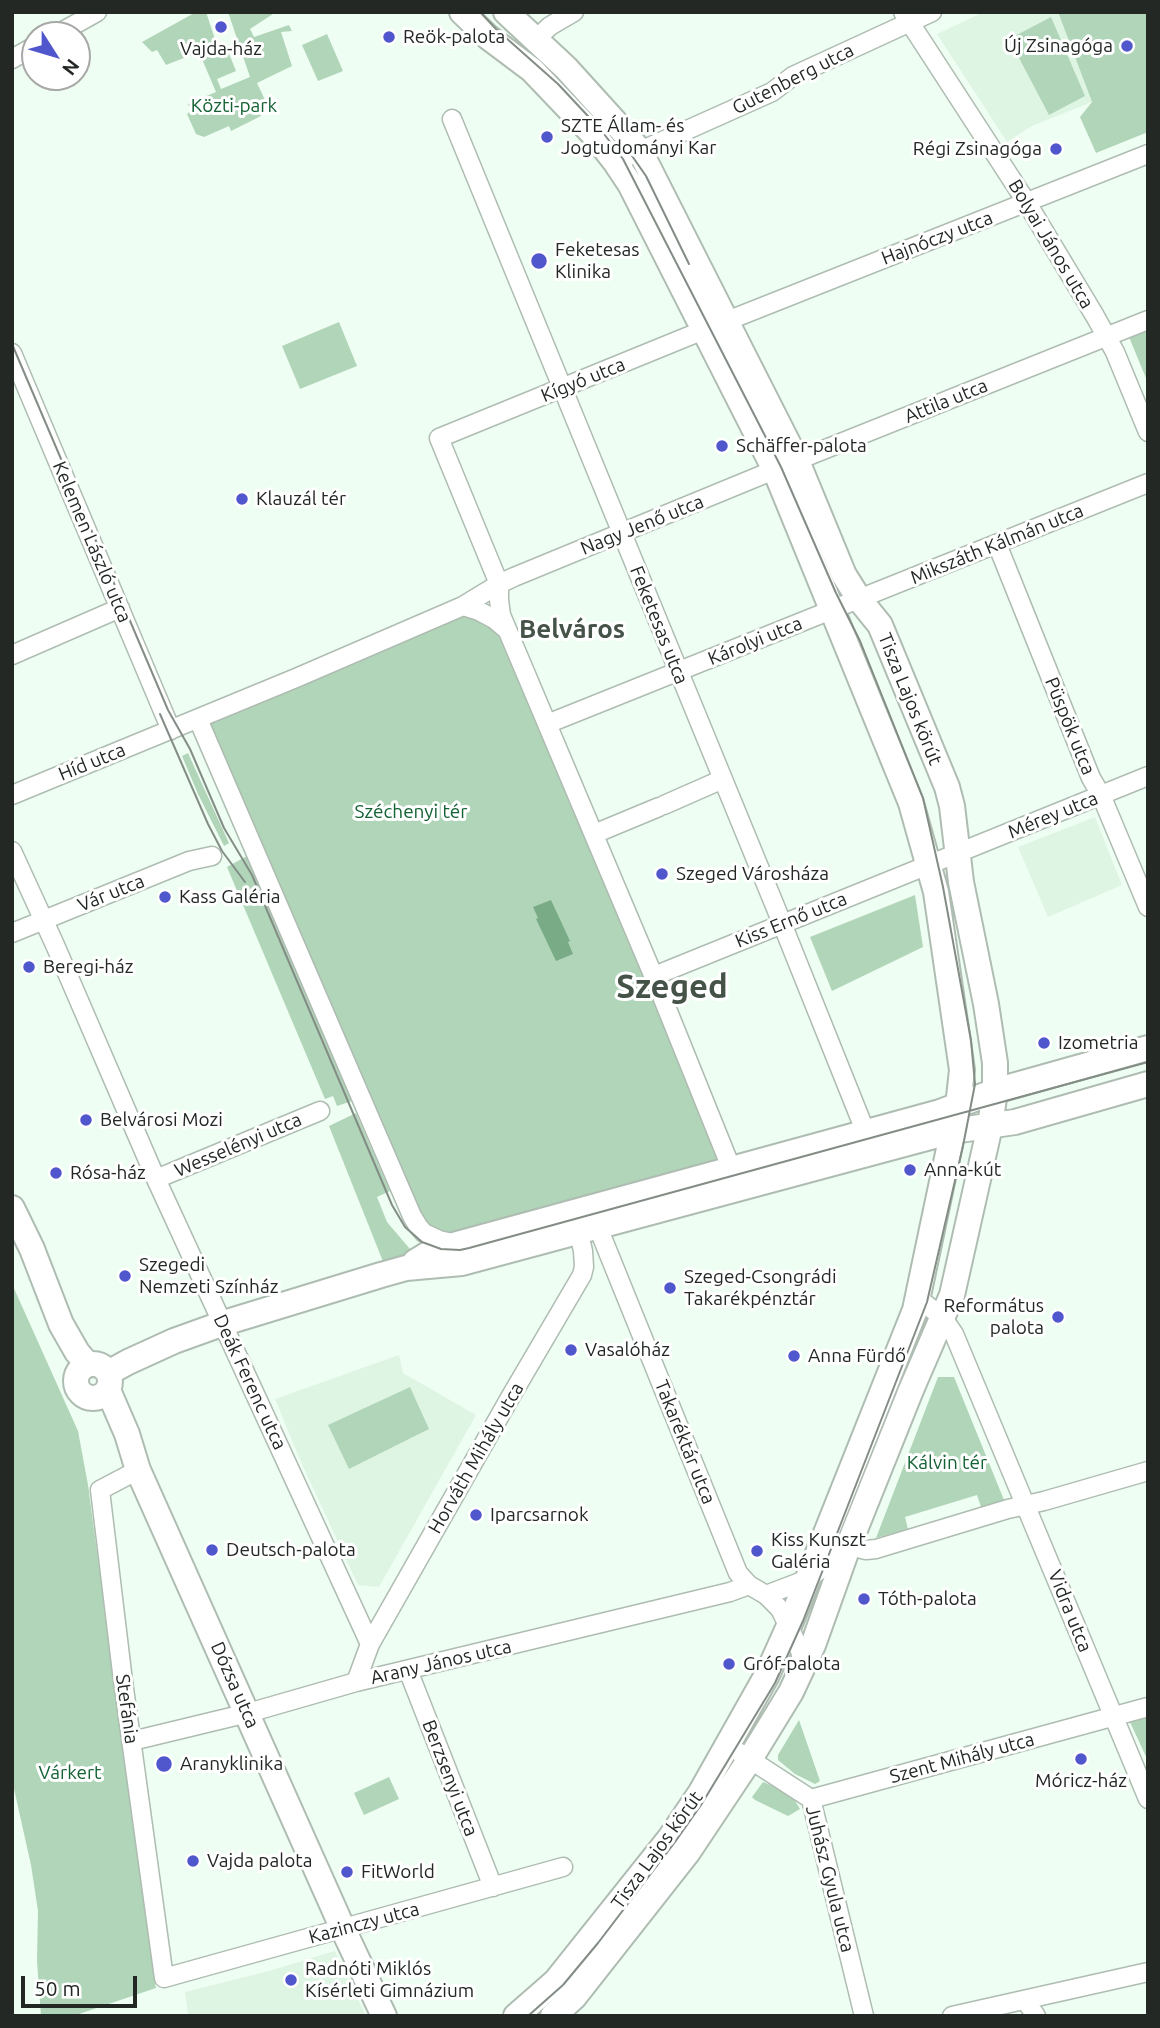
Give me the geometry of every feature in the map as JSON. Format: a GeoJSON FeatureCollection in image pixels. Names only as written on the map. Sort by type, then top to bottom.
{"type":"FeatureCollection","features":[{"type":"Feature","properties":{"kind":"street","name":"Tisza Lajos körút"},"geometry":{"type":"LineString","coordinates":[[462,12],[488,37],[532,70],[595,136],[616,163],[630,184],[703,331],[786,466],[844,575],[846,605],[911,803],[936,892],[962,1070],[958,1106],[918,1298],[888,1381],[767,1675],[701,1792],[670,1838],[527,2014]]}},
{"type":"Feature","properties":{"kind":"street","name":"Tisza Lajos körút"},"geometry":{"type":"LineString","coordinates":[[506,12],[536,38],[640,151],[727,321],[786,466]]}},
{"type":"Feature","properties":{"kind":"street"},"geometry":{"type":"LineString","coordinates":[[536,38],[574,12]]}},
{"type":"Feature","properties":{"kind":"street","name":"Gutenberg utca"},"geometry":{"type":"LineString","coordinates":[[616,163],[772,92],[793,76],[907,17],[932,12]]}},
{"type":"Feature","properties":{"kind":"street","name":"Bolyai János utca"},"geometry":{"type":"LineString","coordinates":[[907,17],[1027,203],[1106,336],[1148,432]]}},
{"type":"Feature","properties":{"kind":"street","name":"Feketesas utca"},"geometry":{"type":"LineString","coordinates":[[452,118],[870,1142]]}},
{"type":"Feature","properties":{"kind":"street","name":"Hajnóczy utca"},"geometry":{"type":"LineString","coordinates":[[727,321],[1148,155]]}},
{"type":"Feature","properties":{"kind":"street","name":"Attila utca"},"geometry":{"type":"LineString","coordinates":[[786,466],[1148,320]]}},
{"type":"Feature","properties":{"kind":"street","name":"Kígyó utca"},"geometry":{"type":"LineString","coordinates":[[499,584],[439,438],[727,321]]}},
{"type":"Feature","properties":{"kind":"street","name":"Kelemen László utca"},"geometry":{"type":"LineString","coordinates":[[12,353],[171,730]]}},
{"type":"Feature","properties":{"kind":"street","name":"Nagy Jenő utca"},"geometry":{"type":"LineString","coordinates":[[499,584],[786,466]]}},
{"type":"Feature","properties":{"kind":"street","name":"Mikszáth Kálmán utca"},"geometry":{"type":"LineString","coordinates":[[846,605],[1148,483]]}},
{"type":"Feature","properties":{"kind":"street","name":"Püspök utca"},"geometry":{"type":"LineString","coordinates":[[997,544],[1091,778],[1101,795],[1148,907]]}},
{"type":"Feature","properties":{"kind":"street"},"geometry":{"type":"LineString","coordinates":[[171,730],[463,606],[499,584]]}},
{"type":"Feature","properties":{"kind":"street"},"geometry":{"type":"LineString","coordinates":[[499,584],[501,615],[735,1179]]}},
{"type":"Feature","properties":{"kind":"street","name":"Tisza Lajos körút"},"geometry":{"type":"LineString","coordinates":[[553,2016],[573,1997],[680,1862],[750,1759],[791,1692],[817,1636],[848,1547],[952,1295],[990,1126],[995,1091],[993,1052],[961,882],[952,806],[947,787],[880,625],[846,605]]}},
{"type":"Feature","properties":{"kind":"street","name":"Károlyi utca"},"geometry":{"type":"LineString","coordinates":[[547,723],[846,605]]}},
{"type":"Feature","properties":{"kind":"street"},"geometry":{"type":"LineString","coordinates":[[463,606],[494,619],[507,630]]}},
{"type":"Feature","properties":{"kind":"street"},"geometry":{"type":"LineString","coordinates":[[12,655],[120,608]]}},
{"type":"Feature","properties":{"kind":"street"},"geometry":{"type":"LineString","coordinates":[[198,719],[412,1216],[424,1233],[457,1244]]}},
{"type":"Feature","properties":{"kind":"street","name":"Híd utca"},"geometry":{"type":"LineString","coordinates":[[12,795],[171,730]]}},
{"type":"Feature","properties":{"kind":"street","name":"Mérey utca"},"geometry":{"type":"LineString","coordinates":[[929,864],[1148,776]]}},
{"type":"Feature","properties":{"kind":"street"},"geometry":{"type":"LineString","coordinates":[[594,834],[723,779]]}},
{"type":"Feature","properties":{"kind":"street","name":"Deák Ferenc utca"},"geometry":{"type":"LineString","coordinates":[[12,851],[156,1179],[370,1644]]}},
{"type":"Feature","properties":{"kind":"street","name":"Vár utca"},"geometry":{"type":"LineString","coordinates":[[12,933],[189,861],[212,856]]}},
{"type":"Feature","properties":{"kind":"street","name":"Kiss Ernő utca"},"geometry":{"type":"LineString","coordinates":[[653,976],[929,864]]}},
{"type":"Feature","properties":{"kind":"street"},"geometry":{"type":"LineString","coordinates":[[94,1381],[162,1346],[224,1323],[406,1268],[462,1263],[585,1220],[870,1142],[995,1091],[1148,1048]]}},
{"type":"Feature","properties":{"kind":"street"},"geometry":{"type":"LineString","coordinates":[[870,1142],[1015,1122],[1148,1084]]}},
{"type":"Feature","properties":{"kind":"street","name":"Wesselényi utca"},"geometry":{"type":"LineString","coordinates":[[156,1179],[320,1111]]}},
{"type":"Feature","properties":{"kind":"street"},"geometry":{"type":"LineString","coordinates":[[12,1209],[32,1249],[61,1324],[94,1381],[117,1441],[136,1466]]}},
{"type":"Feature","properties":{"kind":"street"},"geometry":{"type":"LineString","coordinates":[[406,1268],[428,1254],[457,1244],[585,1220]]}},
{"type":"Feature","properties":{"kind":"street"},"geometry":{"type":"LineString","coordinates":[[582,1275],[585,1220]]}},
{"type":"Feature","properties":{"kind":"street","name":"Takaréktár utca"},"geometry":{"type":"LineString","coordinates":[[585,1220],[618,1278],[738,1573],[780,1609],[789,1626]]}},
{"type":"Feature","properties":{"kind":"street"},"geometry":{"type":"LineString","coordinates":[[12,1231],[19,1261],[47,1333],[94,1381]]}},
{"type":"Feature","properties":{"kind":"street"},"geometry":{"type":"LineString","coordinates":[[406,1268],[414,1259],[424,1233]]}},
{"type":"Feature","properties":{"kind":"street"},"geometry":{"type":"LineString","coordinates":[[582,1275],[604,1268],[618,1278]]}},
{"type":"Feature","properties":{"kind":"street","name":"Horváth Mihály utca"},"geometry":{"type":"LineString","coordinates":[[356,1682],[370,1644],[582,1275]]}},
{"type":"Feature","properties":{"kind":"street"},"geometry":{"type":"LineString","coordinates":[[918,1298],[943,1318],[954,1334],[1026,1505]]}},
{"type":"Feature","properties":{"kind":"street","name":"Dózsa utca"},"geometry":{"type":"LineString","coordinates":[[136,1466],[384,2016]]}},
{"type":"Feature","properties":{"kind":"street","name":"Stefánia"},"geometry":{"type":"LineString","coordinates":[[136,1466],[100,1490],[164,1978]]}},
{"type":"Feature","properties":{"kind":"street"},"geometry":{"type":"LineString","coordinates":[[829,1527],[837,1542],[848,1547],[876,1549],[1148,1471]]}},
{"type":"Feature","properties":{"kind":"street","name":"Vidra utca"},"geometry":{"type":"LineString","coordinates":[[1026,1505],[1148,1799]]}},
{"type":"Feature","properties":{"kind":"street","name":"Tisza Lajos körút"},"geometry":{"type":"LineString","coordinates":[[808,1580],[848,1547]]}},
{"type":"Feature","properties":{"kind":"street"},"geometry":{"type":"LineString","coordinates":[[766,1595],[808,1580]]}},
{"type":"Feature","properties":{"kind":"street","name":"Arany János utca"},"geometry":{"type":"LineString","coordinates":[[132,1741],[248,1713],[356,1682],[717,1596],[750,1585]]}},
{"type":"Feature","properties":{"kind":"street"},"geometry":{"type":"LineString","coordinates":[[803,1666],[800,1650],[789,1626],[814,1616],[825,1607]]}},
{"type":"Feature","properties":{"kind":"street","name":"Berzsenyi utca"},"geometry":{"type":"LineString","coordinates":[[408,1670],[493,1887]]}},
{"type":"Feature","properties":{"kind":"street","name":"Szent Mihály utca"},"geometry":{"type":"LineString","coordinates":[[811,1799],[1148,1707]]}},
{"type":"Feature","properties":{"kind":"street","name":"Juhász Gyula utca"},"geometry":{"type":"LineString","coordinates":[[727,1744],[811,1799],[864,2016]]}},
{"type":"Feature","properties":{"kind":"street","name":"Kazinczy utca"},"geometry":{"type":"LineString","coordinates":[[164,1978],[564,1867]]}},
{"type":"Feature","properties":{"kind":"street"},"geometry":{"type":"LineString","coordinates":[[952,2016],[1148,1972]]}},
{"type":"Feature","properties":{"kind":"street"},"geometry":{"type":"LineString","coordinates":[[1025,2000],[1036,2016]]}},
{"type":"Feature","properties":{"kind":"shaded area"},"geometry":{"type":"Polygon","coordinates":[[[984,12],[1058,12],[1092,102],[1032,126],[1007,142],[937,34],[984,12]]]}},
{"type":"Feature","properties":{"kind":"shaded area"},"geometry":{"type":"Polygon","coordinates":[[[1095,817],[1122,885],[1048,917],[1018,847],[1095,817]]]}},
{"type":"Feature","properties":{"kind":"shaded area"},"geometry":{"type":"Polygon","coordinates":[[[551,900],[570,941],[568,942],[573,954],[556,961],[533,907],[551,900]]]}},
{"type":"Feature","properties":{"kind":"shaded area"},"geometry":{"type":"Polygon","coordinates":[[[399,1355],[403,1373],[476,1415],[379,1587],[358,1585],[275,1399],[399,1355]]]}},
{"type":"Feature","properties":{"kind":"shaded area","name":"Radnóti Miklós Kísérleti Gimnázium"},"geometry":{"type":"Polygon","coordinates":[[[335,1951],[366,2016],[188,2016],[185,1992],[335,1951]]]}},
{"type":"Feature","properties":{"kind":"green space","name":"Közti-park"},"geometry":{"type":"Polygon","coordinates":[[[196,12],[206,12],[218,48],[226,46],[236,71],[217,79],[221,89],[250,77],[228,12],[276,12],[250,29],[254,37],[289,25],[292,31],[281,32],[292,66],[257,83],[265,100],[256,105],[261,116],[231,131],[229,126],[204,137],[196,134],[187,114],[191,111],[188,104],[216,92],[199,52],[166,65],[157,50],[152,52],[142,42],[196,12]]]}},
{"type":"Feature","properties":{"kind":"green space"},"geometry":{"type":"Polygon","coordinates":[[[1058,12],[1148,12],[1148,132],[1096,153],[1080,117],[1092,102],[1058,12]]]}},
{"type":"Feature","properties":{"kind":"green space"},"geometry":{"type":"Polygon","coordinates":[[[1051,17],[1085,96],[1049,115],[1009,39],[1051,17]]]}},
{"type":"Feature","properties":{"kind":"green space"},"geometry":{"type":"Polygon","coordinates":[[[327,34],[343,71],[318,81],[302,45],[327,34]]]}},
{"type":"Feature","properties":{"kind":"green space"},"geometry":{"type":"Polygon","coordinates":[[[339,322],[357,366],[300,389],[282,346],[339,322]]]}},
{"type":"Feature","properties":{"kind":"green space"},"geometry":{"type":"Polygon","coordinates":[[[1148,329],[1148,383],[1129,337],[1148,329]]]}},
{"type":"Feature","properties":{"kind":"green space","name":"Széchenyi tér"},"geometry":{"type":"Polygon","coordinates":[[[463,606],[494,619],[732,1169],[457,1244],[424,1233],[198,719],[463,606]]]}},
{"type":"Feature","properties":{"kind":"green space"},"geometry":{"type":"Polygon","coordinates":[[[188,753],[229,843],[224,846],[182,756],[188,753]]]}},
{"type":"Feature","properties":{"kind":"green space"},"geometry":{"type":"Polygon","coordinates":[[[247,856],[352,1101],[337,1106],[333,1096],[325,1099],[227,867],[247,856]]]}},
{"type":"Feature","properties":{"kind":"green space"},"geometry":{"type":"Polygon","coordinates":[[[915,895],[923,947],[832,991],[810,937],[915,895]]]}},
{"type":"Feature","properties":{"kind":"green space"},"geometry":{"type":"Polygon","coordinates":[[[356,1113],[390,1191],[377,1197],[387,1222],[410,1249],[401,1260],[384,1264],[329,1126],[356,1113]]]}},
{"type":"Feature","properties":{"kind":"green space","name":"Várkert"},"geometry":{"type":"Polygon","coordinates":[[[12,1284],[78,1431],[88,1485],[156,1988],[73,2016],[41,2016],[37,1961],[38,1911],[12,1780],[12,1284]]]}},
{"type":"Feature","properties":{"kind":"green space","name":"Kálvin tér"},"geometry":{"type":"Polygon","coordinates":[[[938,1377],[954,1377],[1004,1500],[981,1507],[977,1495],[905,1517],[908,1529],[876,1538],[938,1377]]]}},
{"type":"Feature","properties":{"kind":"green space"},"geometry":{"type":"Polygon","coordinates":[[[410,1387],[429,1429],[349,1469],[328,1425],[410,1387]]]}},
{"type":"Feature","properties":{"kind":"green space"},"geometry":{"type":"Polygon","coordinates":[[[1148,1718],[1148,1761],[1130,1722],[1148,1718]]]}},
{"type":"Feature","properties":{"kind":"green space"},"geometry":{"type":"Polygon","coordinates":[[[799,1720],[820,1781],[815,1784],[795,1774],[778,1760],[778,1755],[799,1720]]]}},
{"type":"Feature","properties":{"kind":"green space"},"geometry":{"type":"Polygon","coordinates":[[[389,1777],[399,1799],[364,1815],[354,1793],[389,1777]]]}},
{"type":"Feature","properties":{"kind":"green space"},"geometry":{"type":"Polygon","coordinates":[[[763,1782],[794,1799],[800,1809],[788,1816],[755,1800],[752,1797],[763,1782]]]}},
{"type":"Feature","properties":{"kind":"tram line"},"geometry":{"type":"LineString","coordinates":[[480,12],[558,84],[601,130],[623,159],[781,467],[860,641],[923,798],[943,887],[971,1040],[975,1084],[927,1302],[803,1621],[775,1683],[701,1805],[675,1842],[563,1985],[528,2016]]}},
{"type":"Feature","properties":{"kind":"tram line"},"geometry":{"type":"LineString","coordinates":[[630,153],[646,176],[689,264]]}},
{"type":"Feature","properties":{"kind":"tram line"},"geometry":{"type":"LineString","coordinates":[[12,344],[168,710],[190,749],[224,828],[252,875],[392,1205],[405,1227],[422,1242],[441,1249],[469,1248],[1148,1062]]}},
{"type":"Feature","properties":{"kind":"tram line"},"geometry":{"type":"LineString","coordinates":[[160,714],[208,824],[222,851],[245,882]]}},
{"type":"Feature","properties":{"kind":"place","name":"Vajda-ház"},"geometry":{"type":"Point","coordinates":[221,27]}},
{"type":"Feature","properties":{"kind":"place","name":"Reök-palota"},"geometry":{"type":"Point","coordinates":[389,37]}},
{"type":"Feature","properties":{"kind":"place","name":"Új Zsinagóga"},"geometry":{"type":"Point","coordinates":[1127,46]}},
{"type":"Feature","properties":{"kind":"place","name":"SZTE Állam- és Jogtudományi Kar"},"geometry":{"type":"Point","coordinates":[547,137]}},
{"type":"Feature","properties":{"kind":"place","name":"Régi Zsinagóga"},"geometry":{"type":"Point","coordinates":[1056,149]}},
{"type":"Feature","properties":{"kind":"place","name":"Feketesas Klinika"},"geometry":{"type":"Point","coordinates":[539,261]}},
{"type":"Feature","properties":{"kind":"place","name":"Schäffer-palota"},"geometry":{"type":"Point","coordinates":[722,446]}},
{"type":"Feature","properties":{"kind":"place","name":"Klauzál tér"},"geometry":{"type":"Point","coordinates":[242,499]}},
{"type":"Feature","properties":{"kind":"place","name":"Szeged Városháza"},"geometry":{"type":"Point","coordinates":[662,874]}},
{"type":"Feature","properties":{"kind":"place","name":"Kass Galéria"},"geometry":{"type":"Point","coordinates":[165,897]}},
{"type":"Feature","properties":{"kind":"place","name":"Beregi-ház"},"geometry":{"type":"Point","coordinates":[29,967]}},
{"type":"Feature","properties":{"kind":"place","name":"Izometria"},"geometry":{"type":"Point","coordinates":[1044,1043]}},
{"type":"Feature","properties":{"kind":"place","name":"Belvárosi Mozi"},"geometry":{"type":"Point","coordinates":[86,1120]}},
{"type":"Feature","properties":{"kind":"place","name":"Anna-kút"},"geometry":{"type":"Point","coordinates":[910,1170]}},
{"type":"Feature","properties":{"kind":"place","name":"Rósa-ház"},"geometry":{"type":"Point","coordinates":[56,1173]}},
{"type":"Feature","properties":{"kind":"place","name":"Szegedi Nemzeti Színház"},"geometry":{"type":"Point","coordinates":[125,1276]}},
{"type":"Feature","properties":{"kind":"place","name":"Szeged-Csongrádi Takarékpénztár"},"geometry":{"type":"Point","coordinates":[670,1288]}},
{"type":"Feature","properties":{"kind":"place","name":"Református palota"},"geometry":{"type":"Point","coordinates":[1058,1317]}},
{"type":"Feature","properties":{"kind":"place","name":"Vasalóház"},"geometry":{"type":"Point","coordinates":[571,1350]}},
{"type":"Feature","properties":{"kind":"place","name":"Anna Fürdő"},"geometry":{"type":"Point","coordinates":[794,1356]}},
{"type":"Feature","properties":{"kind":"place","name":"Iparcsarnok"},"geometry":{"type":"Point","coordinates":[476,1515]}},
{"type":"Feature","properties":{"kind":"place","name":"Deutsch-palota"},"geometry":{"type":"Point","coordinates":[212,1550]}},
{"type":"Feature","properties":{"kind":"place","name":"Kiss Kunszt Galéria"},"geometry":{"type":"Point","coordinates":[757,1551]}},
{"type":"Feature","properties":{"kind":"place","name":"Tóth-palota"},"geometry":{"type":"Point","coordinates":[864,1599]}},
{"type":"Feature","properties":{"kind":"place","name":"Gróf-palota"},"geometry":{"type":"Point","coordinates":[729,1664]}},
{"type":"Feature","properties":{"kind":"place","name":"Móricz-ház"},"geometry":{"type":"Point","coordinates":[1081,1759]}},
{"type":"Feature","properties":{"kind":"place","name":"Aranyklinika"},"geometry":{"type":"Point","coordinates":[164,1764]}},
{"type":"Feature","properties":{"kind":"place","name":"Vajda palota"},"geometry":{"type":"Point","coordinates":[193,1861]}},
{"type":"Feature","properties":{"kind":"place","name":"FitWorld"},"geometry":{"type":"Point","coordinates":[347,1872]}},
{"type":"Feature","properties":{"kind":"place","name":"Radnóti Miklós Kísérleti Gimnázium"},"geometry":{"type":"Point","coordinates":[291,1980]}},
{"type":"Feature","properties":{"kind":"district","name":"Belváros"},"geometry":{"type":"Point","coordinates":[572,629]}},
{"type":"Feature","properties":{"kind":"district","name":"Szeged"},"geometry":{"type":"Point","coordinates":[672,987]}}]}
